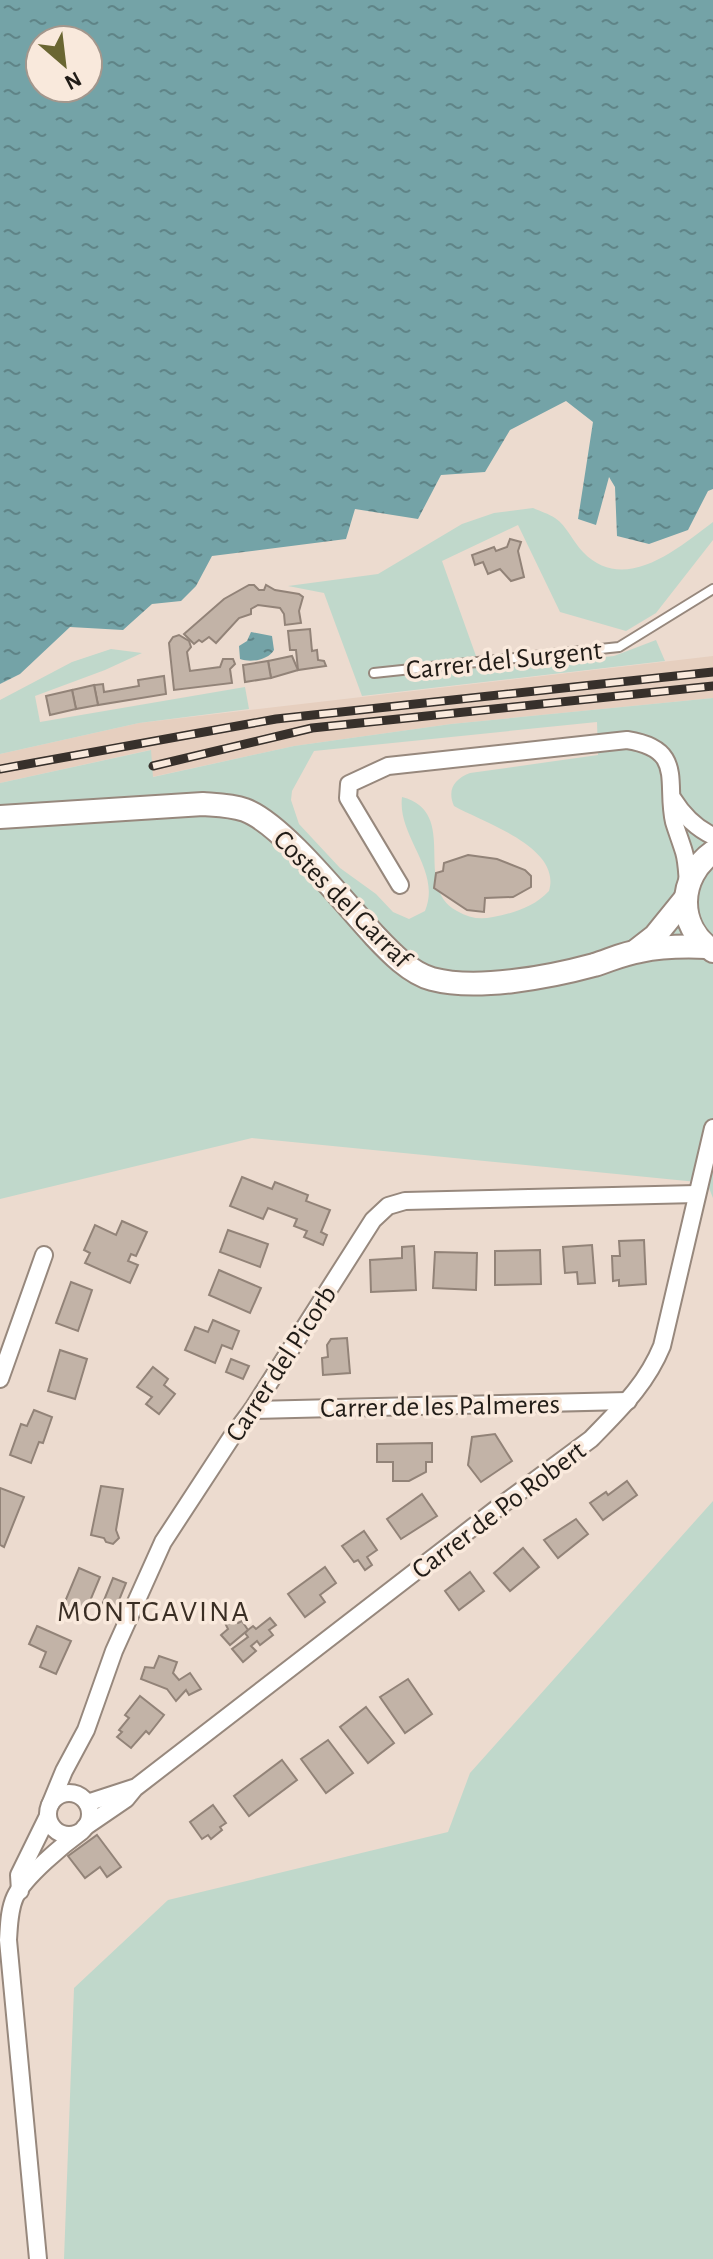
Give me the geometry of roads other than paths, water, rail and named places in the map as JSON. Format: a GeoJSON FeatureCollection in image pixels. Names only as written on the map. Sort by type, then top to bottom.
{"type":"FeatureCollection","features":[{"type":"Feature","properties":{"kind":"main road","name":"Costes del Garraf"},"geometry":{"type":"LineString","coordinates":[[0,817],[203,804],[246,810],[278,831],[385,947],[409,967],[431,979],[464,983],[506,981],[592,965],[636,951],[664,947],[710,949]]}},
{"type":"Feature","properties":{"kind":"main road","name":"Costes del Garraf"},"geometry":{"type":"LineString","coordinates":[[636,951],[655,936],[687,892],[700,862],[713,852]]}},
{"type":"Feature","properties":{"kind":"main road"},"geometry":{"type":"LineString","coordinates":[[687,892],[690,925],[710,949]]}},
{"type":"Feature","properties":{"kind":"street"},"geometry":{"type":"LineString","coordinates":[[400,885],[348,798],[349,784],[388,766],[627,740],[652,747],[662,756],[672,775],[673,818],[684,853],[687,892]]}},
{"type":"Feature","properties":{"kind":"street"},"geometry":{"type":"LineString","coordinates":[[673,798],[681,812],[713,836]]}},
{"type":"Feature","properties":{"kind":"street","name":"Carrer de Po Robert"},"geometry":{"type":"LineString","coordinates":[[84,1829],[470,1529],[591,1439],[628,1401],[651,1373],[662,1346],[713,1128]]}},
{"type":"Feature","properties":{"kind":"street","name":"Carrer del Picorb"},"geometry":{"type":"LineString","coordinates":[[20,1891],[19,1875],[64,1771],[86,1730],[114,1651],[163,1542],[252,1410],[373,1220],[388,1206],[405,1201],[697,1194]]}},
{"type":"Feature","properties":{"kind":"street"},"geometry":{"type":"LineString","coordinates":[[0,1379],[44,1255]]}},
{"type":"Feature","properties":{"kind":"street","name":"Carrer de les Palmeres"},"geometry":{"type":"LineString","coordinates":[[252,1410],[628,1401]]}},
{"type":"Feature","properties":{"kind":"street","name":"Carrer de Po Robert"},"geometry":{"type":"LineString","coordinates":[[87,1803],[135,1788]]}},
{"type":"Feature","properties":{"kind":"street"},"geometry":{"type":"LineString","coordinates":[[71,1793],[87,1803],[90,1821],[84,1829],[71,1835],[61,1833],[52,1826],[49,1810],[59,1795],[71,1793]]}},
{"type":"Feature","properties":{"kind":"street","name":"Carrer del Picorb"},"geometry":{"type":"LineString","coordinates":[[38,2259],[8,1940],[10,1918],[16,1895],[55,1851],[84,1829]]}},
{"type":"Feature","properties":{"kind":"lane","name":"Carrer del Surgent"},"geometry":{"type":"LineString","coordinates":[[374,673],[619,647],[713,589]]}},
{"type":"Feature","properties":{"kind":"water"},"geometry":{"type":"Polygon","coordinates":[[[0,0],[713,0],[713,489],[708,491],[688,530],[649,544],[617,536],[615,487],[609,477],[596,525],[578,519],[593,422],[566,401],[510,430],[485,472],[441,475],[418,519],[355,509],[346,539],[212,556],[196,586],[181,601],[152,604],[123,630],[70,627],[20,674],[0,684],[0,0]]]}},
{"type":"Feature","properties":{"kind":"water"},"geometry":{"type":"Polygon","coordinates":[[[251,632],[272,636],[274,650],[268,656],[259,660],[240,659],[239,646],[247,641],[251,632]]]}},
{"type":"Feature","properties":{"kind":"railway"},"geometry":{"type":"LineString","coordinates":[[0,769],[276,719],[713,672]]}},
{"type":"Feature","properties":{"kind":"railway"},"geometry":{"type":"LineString","coordinates":[[153,766],[312,728],[713,686]]}},
{"type":"Feature","properties":{"kind":"district","name":"MONTGAVINA"},"geometry":{"type":"Point","coordinates":[154,1611]}}]}
